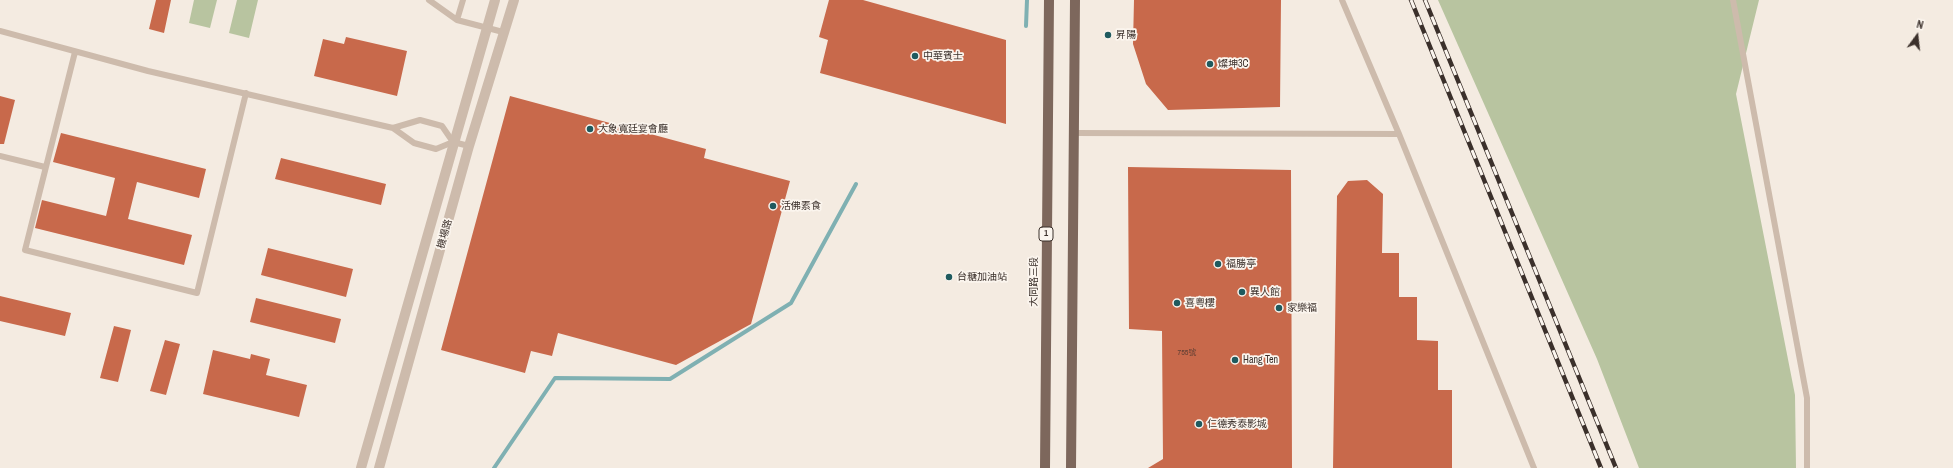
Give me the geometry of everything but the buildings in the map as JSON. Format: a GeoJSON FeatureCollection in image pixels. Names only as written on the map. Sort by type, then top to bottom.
{"type":"FeatureCollection","features":[{"type":"Feature","properties":{"kind":"main road","name":"大同路三段"},"geometry":{"type":"LineString","coordinates":[[1045,468],[1049,0]]}},
{"type":"Feature","properties":{"kind":"main road"},"geometry":{"type":"LineString","coordinates":[[1071,468],[1074,0]]}},
{"type":"Feature","properties":{"kind":"street","name":"機場路"},"geometry":{"type":"LineString","coordinates":[[361,468],[453,142],[495,0]]}},
{"type":"Feature","properties":{"kind":"street","name":"機場路"},"geometry":{"type":"LineString","coordinates":[[379,468],[469,146],[514,0]]}},
{"type":"Feature","properties":{"kind":"lane"},"geometry":{"type":"LineString","coordinates":[[429,0],[457,20],[504,32]]}},
{"type":"Feature","properties":{"kind":"lane"},"geometry":{"type":"LineString","coordinates":[[457,20],[463,0]]}},
{"type":"Feature","properties":{"kind":"lane"},"geometry":{"type":"LineString","coordinates":[[1342,0],[1399,134],[1534,468]]}},
{"type":"Feature","properties":{"kind":"lane"},"geometry":{"type":"LineString","coordinates":[[1733,0],[1807,398],[1807,468]]}},
{"type":"Feature","properties":{"kind":"lane"},"geometry":{"type":"LineString","coordinates":[[0,31],[148,71],[393,128],[414,142],[436,149],[453,142],[469,146]]}},
{"type":"Feature","properties":{"kind":"lane"},"geometry":{"type":"LineString","coordinates":[[75,52],[25,250],[197,293],[246,93]]}},
{"type":"Feature","properties":{"kind":"lane"},"geometry":{"type":"LineString","coordinates":[[393,128],[420,120],[442,126],[453,142]]}},
{"type":"Feature","properties":{"kind":"lane"},"geometry":{"type":"LineString","coordinates":[[1074,133],[1399,134]]}},
{"type":"Feature","properties":{"kind":"lane"},"geometry":{"type":"LineString","coordinates":[[0,156],[45,167]]}},
{"type":"Feature","properties":{"kind":"green space"},"geometry":{"type":"Polygon","coordinates":[[[194,0],[217,0],[210,28],[189,23],[194,0]]]}},
{"type":"Feature","properties":{"kind":"green space"},"geometry":{"type":"Polygon","coordinates":[[[237,0],[258,0],[249,38],[229,33],[237,0]]]}},
{"type":"Feature","properties":{"kind":"green space"},"geometry":{"type":"Polygon","coordinates":[[[1438,0],[1759,0],[1736,94],[1795,395],[1796,468],[1639,468],[1597,359],[1438,0]]]}},
{"type":"Feature","properties":{"kind":"waterway"},"geometry":{"type":"LineString","coordinates":[[1026,26],[1027,0]]}},
{"type":"Feature","properties":{"kind":"waterway"},"geometry":{"type":"LineString","coordinates":[[494,468],[555,378],[670,379],[791,303],[856,184]]}},
{"type":"Feature","properties":{"kind":"railway"},"geometry":{"type":"LineString","coordinates":[[1411,0],[1601,468]]}},
{"type":"Feature","properties":{"kind":"railway"},"geometry":{"type":"LineString","coordinates":[[1425,0],[1616,468]]}},
{"type":"Feature","properties":{"kind":"place","name":"昇陽"},"geometry":{"type":"Point","coordinates":[1108,35]}},
{"type":"Feature","properties":{"kind":"place","name":"中華賓士"},"geometry":{"type":"Point","coordinates":[915,56]}},
{"type":"Feature","properties":{"kind":"place","name":"燦坤3C"},"geometry":{"type":"Point","coordinates":[1210,64]}},
{"type":"Feature","properties":{"kind":"place","name":"大象寬廷宴會廳"},"geometry":{"type":"Point","coordinates":[590,129]}},
{"type":"Feature","properties":{"kind":"place","name":"活佛素食"},"geometry":{"type":"Point","coordinates":[773,206]}},
{"type":"Feature","properties":{"kind":"place","name":"福勝亭"},"geometry":{"type":"Point","coordinates":[1218,264]}},
{"type":"Feature","properties":{"kind":"place","name":"台糖加油站"},"geometry":{"type":"Point","coordinates":[949,277]}},
{"type":"Feature","properties":{"kind":"place","name":"異人館"},"geometry":{"type":"Point","coordinates":[1242,292]}},
{"type":"Feature","properties":{"kind":"place","name":"喜粵樓"},"geometry":{"type":"Point","coordinates":[1177,303]}},
{"type":"Feature","properties":{"kind":"place","name":"家樂福"},"geometry":{"type":"Point","coordinates":[1279,308]}},
{"type":"Feature","properties":{"kind":"place","name":"Hang Ten"},"geometry":{"type":"Point","coordinates":[1235,360]}},
{"type":"Feature","properties":{"kind":"place","name":"仁德秀泰影城"},"geometry":{"type":"Point","coordinates":[1199,424]}}]}
